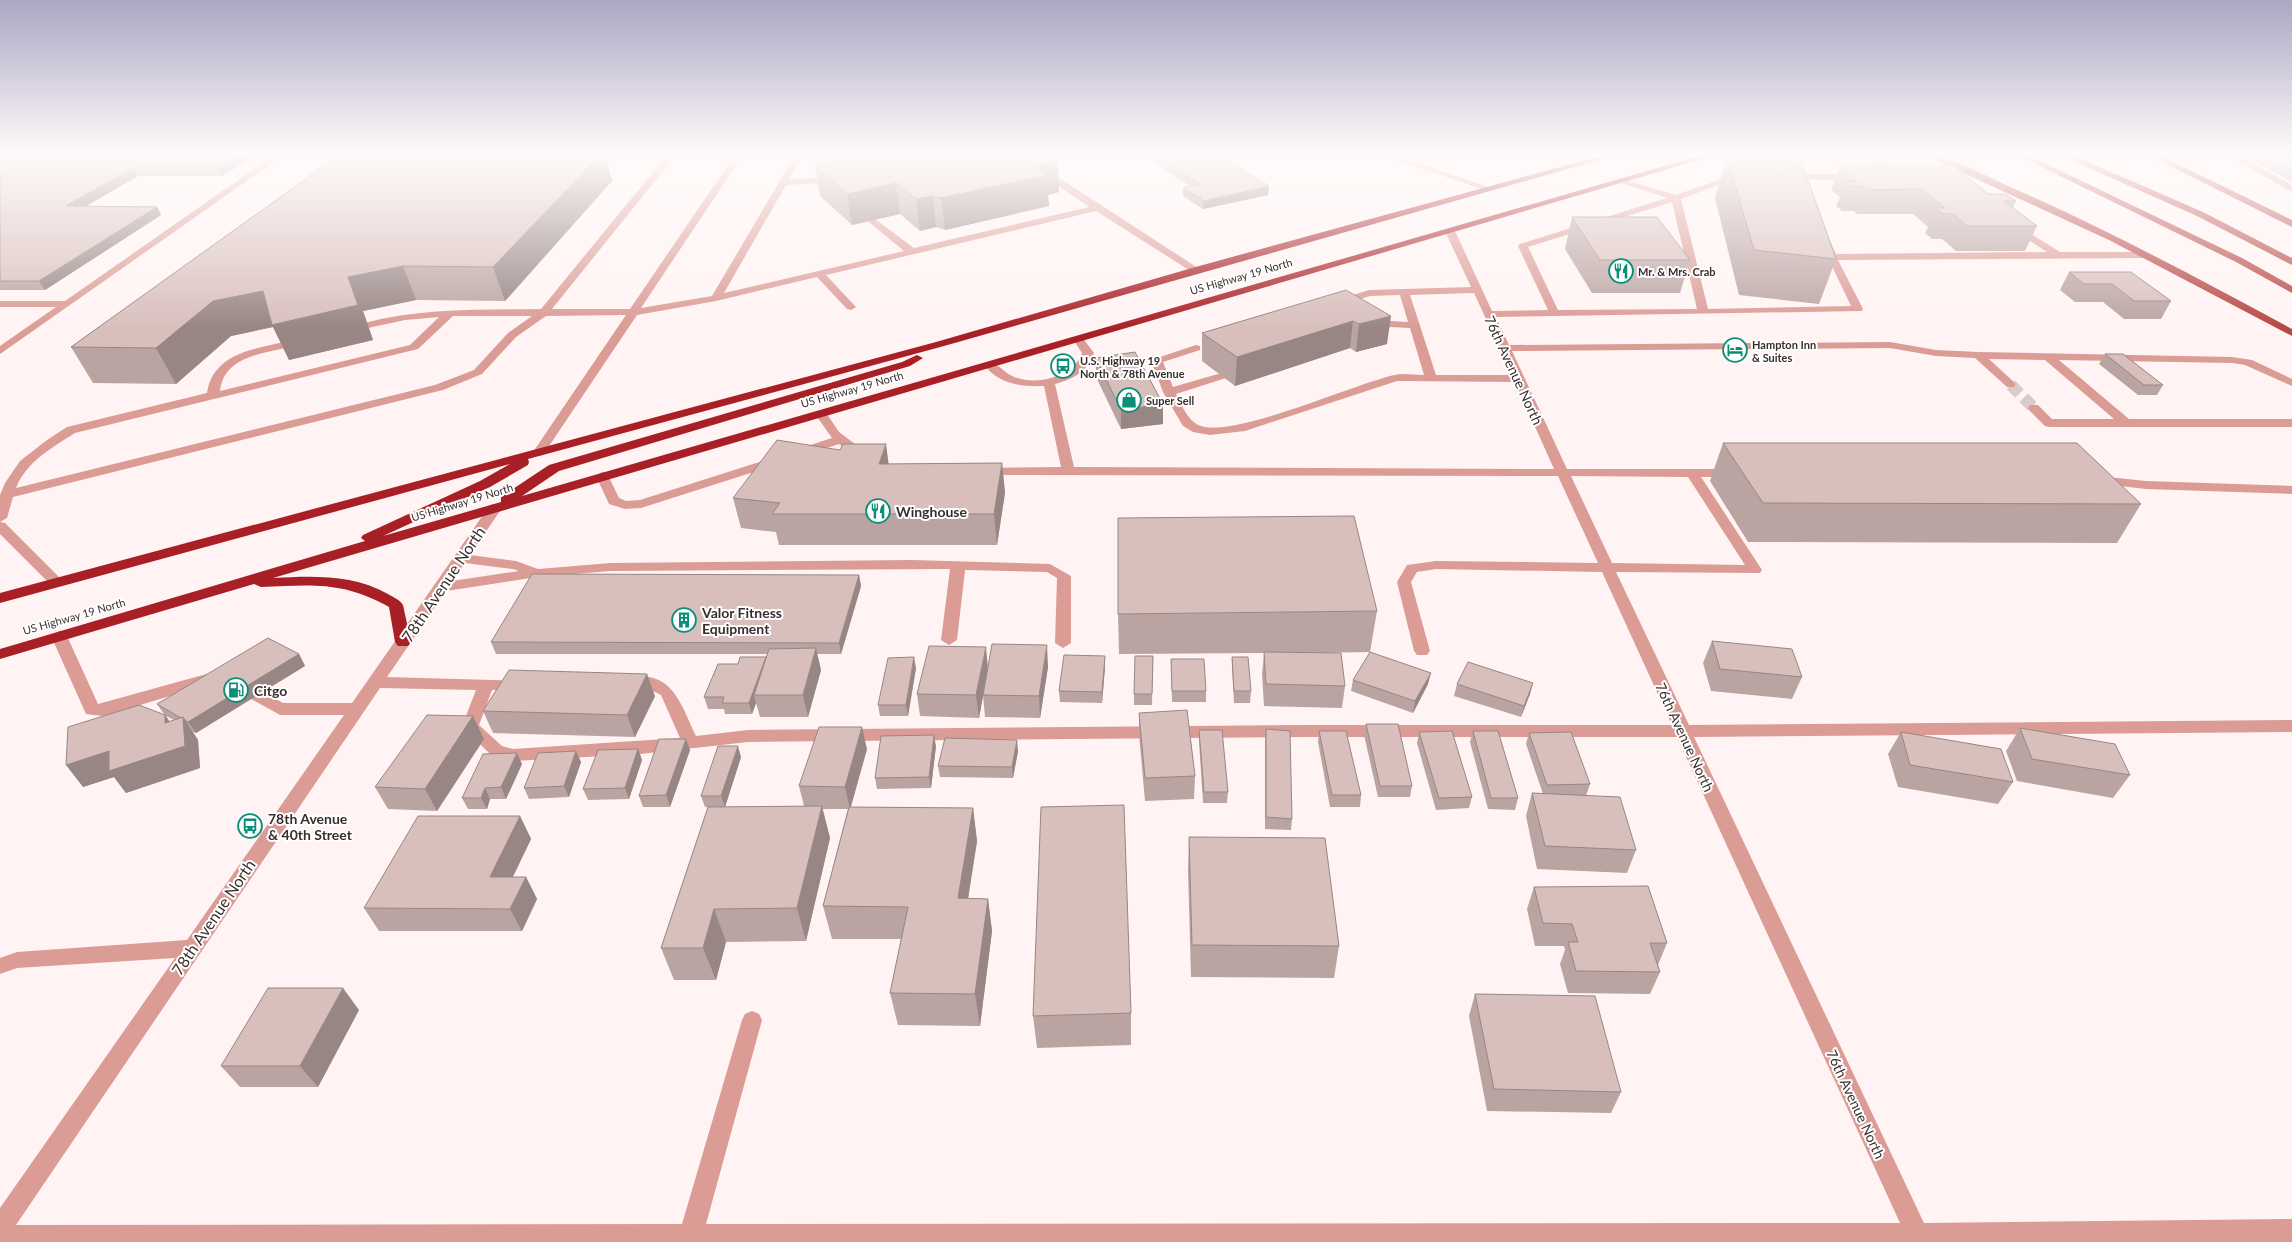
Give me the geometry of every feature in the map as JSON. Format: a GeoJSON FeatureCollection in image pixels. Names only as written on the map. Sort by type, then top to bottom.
{"type":"FeatureCollection","features":[{"type":"Feature","properties":{"kind":"highway","name":"US Highway 19 North"},"geometry":{"type":"LineString","coordinates":[[0,598],[940,344],[1403,213]]}},
{"type":"Feature","properties":{"kind":"highway","name":"US Highway 19 North"},"geometry":{"type":"LineString","coordinates":[[0,654],[602,476],[1513,213]]}},
{"type":"Feature","properties":{"kind":"highway"},"geometry":{"type":"LineString","coordinates":[[495,508],[554,468],[906,364],[940,344]]}},
{"type":"Feature","properties":{"kind":"highway"},"geometry":{"type":"LineString","coordinates":[[319,560],[485,484],[539,452]]}},
{"type":"Feature","properties":{"kind":"highway"},"geometry":{"type":"LineString","coordinates":[[239,584],[337,580],[375,592],[396,606],[403,642]]}},
{"type":"Feature","properties":{"kind":"main road"},"geometry":{"type":"LineString","coordinates":[[2056,213],[2144,255],[2292,333]]}},
{"type":"Feature","properties":{"kind":"main road"},"geometry":{"type":"LineString","coordinates":[[2141,213],[2239,260],[2292,290]]}},
{"type":"Feature","properties":{"kind":"main road"},"geometry":{"type":"LineString","coordinates":[[2198,213],[2292,262]]}},
{"type":"Feature","properties":{"kind":"main road"},"geometry":{"type":"LineString","coordinates":[[2270,213],[2292,224]]}},
{"type":"Feature","properties":{"kind":"street"},"geometry":{"type":"LineString","coordinates":[[0,351],[197,213]]}},
{"type":"Feature","properties":{"kind":"street"},"geometry":{"type":"LineString","coordinates":[[7,494],[439,388],[478,372],[512,335],[544,312],[625,213]]}},
{"type":"Feature","properties":{"kind":"street"},"geometry":{"type":"LineString","coordinates":[[539,452],[701,213]]}},
{"type":"Feature","properties":{"kind":"street"},"geometry":{"type":"LineString","coordinates":[[716,298],[766,213]]}},
{"type":"Feature","properties":{"kind":"street"},"geometry":{"type":"LineString","coordinates":[[368,325],[406,316],[450,313],[635,312],[716,298],[1076,213]]}},
{"type":"Feature","properties":{"kind":"street"},"geometry":{"type":"LineString","coordinates":[[1105,213],[1196,270]]}},
{"type":"Feature","properties":{"kind":"street"},"geometry":{"type":"LineString","coordinates":[[1555,314],[1523,246],[1628,213]]}},
{"type":"Feature","properties":{"kind":"street"},"geometry":{"type":"LineString","coordinates":[[1680,213],[1703,312]]}},
{"type":"Feature","properties":{"kind":"street"},"geometry":{"type":"LineString","coordinates":[[2003,219],[2058,255]]}},
{"type":"Feature","properties":{"kind":"street"},"geometry":{"type":"LineString","coordinates":[[872,220],[912,252]]}},
{"type":"Feature","properties":{"kind":"street","name":"76th Avenue North"},"geometry":{"type":"LineString","coordinates":[[1450,231],[1919,1238]]}},
{"type":"Feature","properties":{"kind":"street"},"geometry":{"type":"LineString","coordinates":[[1488,314],[1858,309],[1821,232]]}},
{"type":"Feature","properties":{"kind":"street"},"geometry":{"type":"LineString","coordinates":[[1832,257],[2144,255]]}},
{"type":"Feature","properties":{"kind":"street"},"geometry":{"type":"LineString","coordinates":[[819,273],[851,308]]}},
{"type":"Feature","properties":{"kind":"street"},"geometry":{"type":"LineString","coordinates":[[1324,307],[1369,293],[1477,290]]}},
{"type":"Feature","properties":{"kind":"street"},"geometry":{"type":"LineString","coordinates":[[1404,292],[1431,378]]}},
{"type":"Feature","properties":{"kind":"street"},"geometry":{"type":"LineString","coordinates":[[0,304],[67,304]]}},
{"type":"Feature","properties":{"kind":"street"},"geometry":{"type":"LineString","coordinates":[[0,518],[11,482],[31,456],[72,430],[414,347],[450,313]]}},
{"type":"Feature","properties":{"kind":"street"},"geometry":{"type":"LineString","coordinates":[[1367,331],[1390,324],[1414,325]]}},
{"type":"Feature","properties":{"kind":"street"},"geometry":{"type":"LineString","coordinates":[[990,365],[1001,377],[1014,382],[1049,382],[1072,375],[1084,366],[1088,353],[1078,339]]}},
{"type":"Feature","properties":{"kind":"street"},"geometry":{"type":"LineString","coordinates":[[213,396],[213,383],[220,368],[248,353],[285,345]]}},
{"type":"Feature","properties":{"kind":"street"},"geometry":{"type":"LineString","coordinates":[[1504,348],[1890,345],[1936,353],[1978,356],[2240,361],[2248,362],[2292,383]]}},
{"type":"Feature","properties":{"kind":"street"},"geometry":{"type":"LineString","coordinates":[[1196,348],[1158,360],[1169,392],[1187,423],[1197,429],[1226,430],[1242,428],[1396,378],[1518,378]]}},
{"type":"Feature","properties":{"kind":"street"},"geometry":{"type":"LineString","coordinates":[[1978,356],[2011,385]]}},
{"type":"Feature","properties":{"kind":"street"},"geometry":{"type":"LineString","coordinates":[[2048,357],[2126,423]]}},
{"type":"Feature","properties":{"kind":"street"},"geometry":{"type":"LineString","coordinates":[[1169,392],[1222,376]]}},
{"type":"Feature","properties":{"kind":"street"},"geometry":{"type":"LineString","coordinates":[[1049,382],[1068,471]]}},
{"type":"Feature","properties":{"kind":"street"},"geometry":{"type":"LineString","coordinates":[[2034,408],[2049,422],[2292,424]]}},
{"type":"Feature","properties":{"kind":"street"},"geometry":{"type":"LineString","coordinates":[[821,414],[834,434],[863,456],[879,462]]}},
{"type":"Feature","properties":{"kind":"street"},"geometry":{"type":"LineString","coordinates":[[602,476],[614,501],[625,505],[641,504],[841,439]]}},
{"type":"Feature","properties":{"kind":"street"},"geometry":{"type":"LineString","coordinates":[[971,471],[1742,473]]}},
{"type":"Feature","properties":{"kind":"street"},"geometry":{"type":"LineString","coordinates":[[1422,651],[1404,582],[1412,568],[1436,565],[1755,570],[1693,474]]}},
{"type":"Feature","properties":{"kind":"street"},"geometry":{"type":"LineString","coordinates":[[2081,478],[2146,485],[2292,490]]}},
{"type":"Feature","properties":{"kind":"street","name":"78th Avenue North"},"geometry":{"type":"LineString","coordinates":[[0,1228],[495,508]]}},
{"type":"Feature","properties":{"kind":"street"},"geometry":{"type":"LineString","coordinates":[[0,526],[57,583]]}},
{"type":"Feature","properties":{"kind":"street"},"geometry":{"type":"LineString","coordinates":[[461,558],[516,565],[538,573]]}},
{"type":"Feature","properties":{"kind":"street"},"geometry":{"type":"LineString","coordinates":[[949,640],[958,566]]}},
{"type":"Feature","properties":{"kind":"street"},"geometry":{"type":"LineString","coordinates":[[441,587],[538,573],[611,567],[958,566],[1050,568],[1064,576],[1063,643]]}},
{"type":"Feature","properties":{"kind":"street"},"geometry":{"type":"LineString","coordinates":[[59,636],[92,710],[110,708],[222,674],[280,708],[356,710]]}},
{"type":"Feature","properties":{"kind":"street"},"geometry":{"type":"LineString","coordinates":[[375,682],[485,686],[535,684]]}},
{"type":"Feature","properties":{"kind":"street"},"geometry":{"type":"LineString","coordinates":[[612,683],[650,683],[667,692],[690,742]]}},
{"type":"Feature","properties":{"kind":"street"},"geometry":{"type":"LineString","coordinates":[[485,686],[470,726],[496,750],[513,755],[641,748],[768,736],[2292,726]]}},
{"type":"Feature","properties":{"kind":"street"},"geometry":{"type":"LineString","coordinates":[[0,966],[17,960],[193,948]]}},
{"type":"Feature","properties":{"kind":"street"},"geometry":{"type":"LineString","coordinates":[[691,1236],[752,1020]]}},
{"type":"Feature","properties":{"kind":"street"},"geometry":{"type":"LineString","coordinates":[[0,1237],[1919,1238],[2292,1230]]}},
{"type":"Feature","properties":{"kind":"building"},"geometry":{"type":"Polygon","coordinates":[[[0,213],[147,213],[39,281],[0,281],[0,213]]]}},
{"type":"Feature","properties":{"kind":"building"},"geometry":{"type":"Polygon","coordinates":[[[258,213],[545,213],[493,267],[403,266],[348,277],[358,305],[272,325],[263,291],[213,301],[156,348],[71,347],[258,213]]]}},
{"type":"Feature","properties":{"kind":"building"},"geometry":{"type":"Polygon","coordinates":[[[1743,213],[1820,213],[1836,259],[1754,250],[1743,213]]]}},
{"type":"Feature","properties":{"kind":"building"},"geometry":{"type":"Polygon","coordinates":[[[1942,213],[2020,213],[2037,226],[1967,226],[1953,214],[1942,213]]]}},
{"type":"Feature","properties":{"kind":"building"},"geometry":{"type":"Polygon","coordinates":[[[1572,217],[1657,217],[1690,260],[1600,260],[1572,217]]]}},
{"type":"Feature","properties":{"kind":"building"},"geometry":{"type":"Polygon","coordinates":[[[2069,272],[2131,272],[2171,301],[2134,301],[2112,284],[2084,284],[2069,272]]]}},
{"type":"Feature","properties":{"kind":"building"},"geometry":{"type":"Polygon","coordinates":[[[1346,290],[1391,316],[1359,324],[1353,321],[1237,357],[1202,333],[1346,290]]]}},
{"type":"Feature","properties":{"kind":"building"},"geometry":{"type":"Polygon","coordinates":[[[1135,352],[1163,404],[1121,410],[1096,358],[1135,352]]]}},
{"type":"Feature","properties":{"kind":"building"},"geometry":{"type":"Polygon","coordinates":[[[2105,354],[2123,354],[2163,385],[2144,385],[2105,354]]]}},
{"type":"Feature","properties":{"kind":"building"},"geometry":{"type":"Polygon","coordinates":[[[777,440],[840,450],[843,444],[886,444],[879,464],[1002,463],[994,514],[772,514],[780,503],[733,498],[777,440]]]}},
{"type":"Feature","properties":{"kind":"building"},"geometry":{"type":"Polygon","coordinates":[[[1723,443],[2077,443],[2141,504],[1763,503],[1723,443]]]}},
{"type":"Feature","properties":{"kind":"building"},"geometry":{"type":"Polygon","coordinates":[[[1354,516],[1377,611],[1118,614],[1118,518],[1354,516]]]}},
{"type":"Feature","properties":{"kind":"building","name":"Valor Fitness Equipment"},"geometry":{"type":"Polygon","coordinates":[[[532,574],[859,575],[839,643],[491,642],[532,574]]]}},
{"type":"Feature","properties":{"kind":"building"},"geometry":{"type":"Polygon","coordinates":[[[268,638],[299,654],[188,722],[183,717],[181,718],[157,704],[268,638]]]}},
{"type":"Feature","properties":{"kind":"building"},"geometry":{"type":"Polygon","coordinates":[[[1712,641],[1792,649],[1802,677],[1720,669],[1712,641]]]}},
{"type":"Feature","properties":{"kind":"building"},"geometry":{"type":"Polygon","coordinates":[[[992,644],[1047,645],[1039,696],[983,695],[992,644]]]}},
{"type":"Feature","properties":{"kind":"building"},"geometry":{"type":"Polygon","coordinates":[[[929,646],[986,647],[976,695],[917,694],[929,646]]]}},
{"type":"Feature","properties":{"kind":"building"},"geometry":{"type":"Polygon","coordinates":[[[816,648],[803,695],[754,695],[769,649],[816,648]]]}},
{"type":"Feature","properties":{"kind":"building"},"geometry":{"type":"Polygon","coordinates":[[[1264,652],[1341,653],[1345,686],[1266,684],[1264,652]]]}},
{"type":"Feature","properties":{"kind":"building"},"geometry":{"type":"Polygon","coordinates":[[[1370,652],[1431,673],[1415,701],[1353,680],[1370,652]]]}},
{"type":"Feature","properties":{"kind":"building"},"geometry":{"type":"Polygon","coordinates":[[[1064,655],[1105,656],[1102,692],[1059,691],[1064,655]]]}},
{"type":"Feature","properties":{"kind":"building"},"geometry":{"type":"Polygon","coordinates":[[[1135,656],[1153,656],[1152,694],[1134,694],[1135,656]]]}},
{"type":"Feature","properties":{"kind":"building"},"geometry":{"type":"Polygon","coordinates":[[[740,657],[766,657],[749,703],[722,703],[724,697],[704,697],[718,664],[738,664],[740,657]]]}},
{"type":"Feature","properties":{"kind":"building"},"geometry":{"type":"Polygon","coordinates":[[[914,657],[906,705],[878,705],[888,658],[914,657]]]}},
{"type":"Feature","properties":{"kind":"building"},"geometry":{"type":"Polygon","coordinates":[[[1232,657],[1248,657],[1251,691],[1234,691],[1232,657]]]}},
{"type":"Feature","properties":{"kind":"building"},"geometry":{"type":"Polygon","coordinates":[[[1171,659],[1204,659],[1206,691],[1172,691],[1171,659]]]}},
{"type":"Feature","properties":{"kind":"building"},"geometry":{"type":"Polygon","coordinates":[[[1468,662],[1533,683],[1524,706],[1457,684],[1468,662]]]}},
{"type":"Feature","properties":{"kind":"building"},"geometry":{"type":"Polygon","coordinates":[[[509,670],[647,674],[627,715],[483,711],[509,670]]]}},
{"type":"Feature","properties":{"kind":"building"},"geometry":{"type":"Polygon","coordinates":[[[139,705],[165,715],[165,723],[183,717],[185,746],[109,771],[109,751],[66,765],[68,727],[139,705]]]}},
{"type":"Feature","properties":{"kind":"building"},"geometry":{"type":"Polygon","coordinates":[[[1187,710],[1195,776],[1145,778],[1139,713],[1187,710]]]}},
{"type":"Feature","properties":{"kind":"building"},"geometry":{"type":"Polygon","coordinates":[[[427,715],[473,716],[425,789],[375,787],[427,715]]]}},
{"type":"Feature","properties":{"kind":"building"},"geometry":{"type":"Polygon","coordinates":[[[1366,724],[1398,724],[1412,786],[1380,786],[1366,724]]]}},
{"type":"Feature","properties":{"kind":"building"},"geometry":{"type":"Polygon","coordinates":[[[819,727],[862,727],[845,787],[799,786],[819,727]]]}},
{"type":"Feature","properties":{"kind":"building"},"geometry":{"type":"Polygon","coordinates":[[[2020,728],[2115,744],[2130,775],[2032,759],[2020,728]]]}},
{"type":"Feature","properties":{"kind":"building"},"geometry":{"type":"Polygon","coordinates":[[[1266,729],[1290,731],[1292,819],[1266,817],[1266,729]]]}},
{"type":"Feature","properties":{"kind":"building"},"geometry":{"type":"Polygon","coordinates":[[[1199,730],[1222,730],[1228,792],[1204,792],[1199,730]]]}},
{"type":"Feature","properties":{"kind":"building"},"geometry":{"type":"Polygon","coordinates":[[[1319,731],[1346,731],[1361,795],[1332,795],[1319,731]]]}},
{"type":"Feature","properties":{"kind":"building"},"geometry":{"type":"Polygon","coordinates":[[[1452,731],[1472,797],[1439,798],[1419,732],[1452,731]]]}},
{"type":"Feature","properties":{"kind":"building"},"geometry":{"type":"Polygon","coordinates":[[[1473,731],[1498,731],[1518,798],[1491,798],[1473,731]]]}},
{"type":"Feature","properties":{"kind":"building"},"geometry":{"type":"Polygon","coordinates":[[[1571,732],[1590,784],[1547,785],[1529,733],[1571,732]]]}},
{"type":"Feature","properties":{"kind":"building"},"geometry":{"type":"Polygon","coordinates":[[[1901,732],[2001,749],[2013,782],[1910,765],[1901,732]]]}},
{"type":"Feature","properties":{"kind":"building"},"geometry":{"type":"Polygon","coordinates":[[[934,735],[929,777],[875,778],[881,736],[934,735]]]}},
{"type":"Feature","properties":{"kind":"building"},"geometry":{"type":"Polygon","coordinates":[[[945,738],[1017,740],[1012,767],[938,766],[945,738]]]}},
{"type":"Feature","properties":{"kind":"building"},"geometry":{"type":"Polygon","coordinates":[[[659,739],[686,739],[666,795],[639,796],[659,739]]]}},
{"type":"Feature","properties":{"kind":"building"},"geometry":{"type":"Polygon","coordinates":[[[718,746],[738,746],[721,796],[701,796],[718,746]]]}},
{"type":"Feature","properties":{"kind":"building"},"geometry":{"type":"Polygon","coordinates":[[[638,749],[625,788],[583,789],[598,750],[638,749]]]}},
{"type":"Feature","properties":{"kind":"building"},"geometry":{"type":"Polygon","coordinates":[[[576,751],[564,786],[524,788],[538,753],[576,751]]]}},
{"type":"Feature","properties":{"kind":"building"},"geometry":{"type":"Polygon","coordinates":[[[517,753],[501,787],[485,788],[481,798],[462,798],[483,754],[517,753]]]}},
{"type":"Feature","properties":{"kind":"building"},"geometry":{"type":"Polygon","coordinates":[[[1532,793],[1620,797],[1636,850],[1545,846],[1532,793]]]}},
{"type":"Feature","properties":{"kind":"building"},"geometry":{"type":"Polygon","coordinates":[[[1124,805],[1131,1013],[1033,1016],[1041,807],[1124,805]]]}},
{"type":"Feature","properties":{"kind":"building"},"geometry":{"type":"Polygon","coordinates":[[[822,806],[797,908],[714,909],[703,948],[661,948],[708,807],[822,806]]]}},
{"type":"Feature","properties":{"kind":"building"},"geometry":{"type":"Polygon","coordinates":[[[849,807],[973,808],[958,898],[988,899],[975,994],[890,993],[908,907],[823,906],[849,807]]]}},
{"type":"Feature","properties":{"kind":"building"},"geometry":{"type":"Polygon","coordinates":[[[418,816],[520,816],[490,877],[526,877],[510,909],[364,908],[418,816]]]}},
{"type":"Feature","properties":{"kind":"building"},"geometry":{"type":"Polygon","coordinates":[[[1189,837],[1325,838],[1339,946],[1192,945],[1189,837]]]}},
{"type":"Feature","properties":{"kind":"building"},"geometry":{"type":"Polygon","coordinates":[[[1648,886],[1667,943],[1650,943],[1660,972],[1576,971],[1568,942],[1578,942],[1572,924],[1543,923],[1534,887],[1648,886]]]}},
{"type":"Feature","properties":{"kind":"building"},"geometry":{"type":"Polygon","coordinates":[[[268,988],[343,988],[300,1066],[221,1066],[268,988]]]}},
{"type":"Feature","properties":{"kind":"building"},"geometry":{"type":"Polygon","coordinates":[[[1475,994],[1595,996],[1621,1092],[1494,1089],[1475,994]]]}},
{"type":"Feature","properties":{"kind":"tunnel"},"geometry":{"type":"LineString","coordinates":[[2011,385],[2034,408]]}},
{"type":"Feature","properties":{"kind":"place","name":"Mr. & Mrs. Crab"},"geometry":{"type":"Point","coordinates":[1621,271]}},
{"type":"Feature","properties":{"kind":"place","name":"Hampton Inn & Suites"},"geometry":{"type":"Point","coordinates":[1735,350]}},
{"type":"Feature","properties":{"kind":"place","name":"U.S. Highway 19 North & 78th Avenue"},"geometry":{"type":"Point","coordinates":[1063,366]}},
{"type":"Feature","properties":{"kind":"place","name":"Super Sell"},"geometry":{"type":"Point","coordinates":[1129,400]}},
{"type":"Feature","properties":{"kind":"place","name":"Winghouse"},"geometry":{"type":"Point","coordinates":[878,511]}},
{"type":"Feature","properties":{"kind":"place","name":"Valor Fitness Equipment"},"geometry":{"type":"Point","coordinates":[684,620]}},
{"type":"Feature","properties":{"kind":"place","name":"Citgo"},"geometry":{"type":"Point","coordinates":[236,690]}},
{"type":"Feature","properties":{"kind":"place","name":"78th Avenue & 40th Street"},"geometry":{"type":"Point","coordinates":[250,826]}}]}
